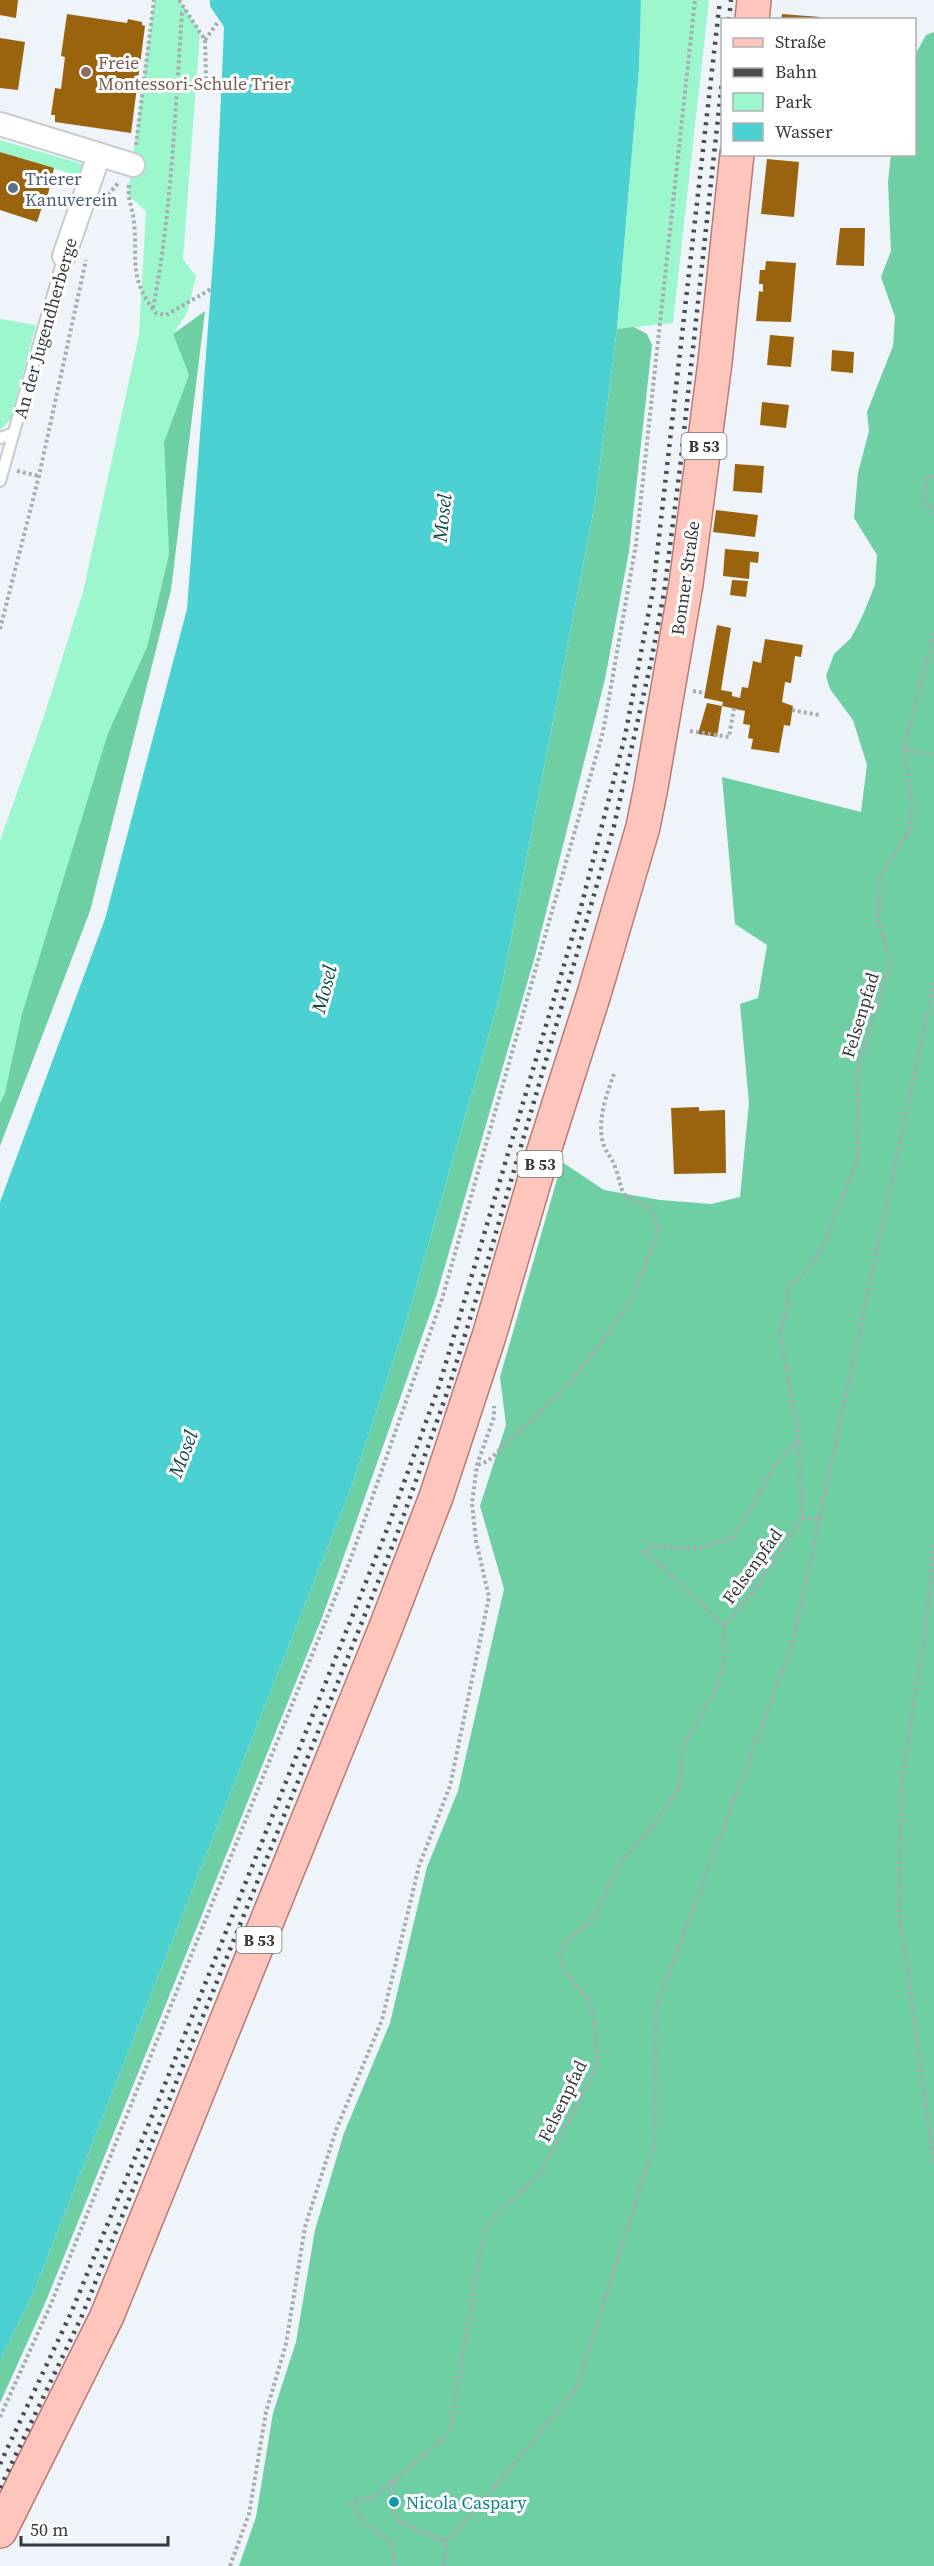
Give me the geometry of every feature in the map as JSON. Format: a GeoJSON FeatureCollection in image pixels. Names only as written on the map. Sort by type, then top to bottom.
{"type":"FeatureCollection","features":[{"type":"Feature","properties":{"kind":"main road"},"geometry":{"type":"LineString","coordinates":[[752,18],[754,0]]}},
{"type":"Feature","properties":{"kind":"main road","name":"Bonner Straße"},"geometry":{"type":"LineString","coordinates":[[473,1387],[643,827],[687,572],[715,362],[737,156]]}},
{"type":"Feature","properties":{"kind":"main road","name":"B 53"},"geometry":{"type":"LineString","coordinates":[[0,2531],[107,2316],[384,1632],[436,1497],[473,1387]]}},
{"type":"Feature","properties":{"kind":"street"},"geometry":{"type":"LineString","coordinates":[[0,124],[133,165]]}},
{"type":"Feature","properties":{"kind":"street","name":"An der Jugendherberge"},"geometry":{"type":"LineString","coordinates":[[64,256],[99,155]]}},
{"type":"Feature","properties":{"kind":"lane","name":"An der Jugendherberge"},"geometry":{"type":"LineString","coordinates":[[0,481],[64,256]]}},
{"type":"Feature","properties":{"kind":"lane","name":"An der Jugendherberge"},"geometry":{"type":"LineString","coordinates":[[0,438],[15,433]]}},
{"type":"Feature","properties":{"kind":"path"},"geometry":{"type":"LineString","coordinates":[[154,0],[128,195],[134,222],[133,258],[136,277],[156,313],[166,315],[211,289]]}},
{"type":"Feature","properties":{"kind":"path"},"geometry":{"type":"LineString","coordinates":[[179,0],[206,40]]}},
{"type":"Feature","properties":{"kind":"path"},"geometry":{"type":"LineString","coordinates":[[0,2417],[51,2304],[351,1558],[442,1299],[603,732],[636,544],[695,0]]}},
{"type":"Feature","properties":{"kind":"path"},"geometry":{"type":"LineString","coordinates":[[153,309],[166,226],[182,13],[186,10]]}},
{"type":"Feature","properties":{"kind":"path"},"geometry":{"type":"LineString","coordinates":[[206,79],[206,40],[218,22]]}},
{"type":"Feature","properties":{"kind":"path"},"geometry":{"type":"LineString","coordinates":[[105,200],[133,165]]}},
{"type":"Feature","properties":{"kind":"path"},"geometry":{"type":"LineString","coordinates":[[0,630],[39,476],[88,248]]}},
{"type":"Feature","properties":{"kind":"path"},"geometry":{"type":"LineString","coordinates":[[28,474],[39,476]]}},
{"type":"Feature","properties":{"kind":"path"},"geometry":{"type":"LineString","coordinates":[[934,476],[927,480],[923,496],[934,513]]}},
{"type":"Feature","properties":{"kind":"path","name":"Felsenpfad"},"geometry":{"type":"LineString","coordinates":[[395,2566],[391,2542],[365,2523],[352,2504],[356,2500],[373,2498],[449,2434],[485,2226],[543,2171],[598,2064],[593,2007],[564,1969],[560,1954],[567,1941],[594,1918],[620,1863],[655,1823],[680,1786],[682,1749],[718,1686],[725,1655],[724,1626],[756,1588],[802,1517],[799,1438],[780,1333],[788,1303],[786,1293],[790,1284],[801,1277],[822,1248],[858,1159],[858,1068],[891,962],[878,921],[880,877],[910,829],[912,805],[904,750],[934,633]]}},
{"type":"Feature","properties":{"kind":"path"},"geometry":{"type":"LineString","coordinates":[[690,731],[729,737],[734,708]]}},
{"type":"Feature","properties":{"kind":"path"},"geometry":{"type":"LineString","coordinates":[[792,710],[819,714]]}},
{"type":"Feature","properties":{"kind":"path"},"geometry":{"type":"LineString","coordinates":[[904,750],[934,754]]}},
{"type":"Feature","properties":{"kind":"path"},"geometry":{"type":"LineString","coordinates":[[444,2566],[446,2542],[482,2503],[577,2387],[655,2141],[656,2008],[794,1642],[934,983]]}},
{"type":"Feature","properties":{"kind":"path"},"geometry":{"type":"LineString","coordinates":[[477,1465],[488,1461],[575,1376],[629,1303],[660,1230],[648,1206],[625,1196],[619,1186],[612,1159],[605,1148],[602,1125],[605,1099],[614,1074]]}},
{"type":"Feature","properties":{"kind":"path"},"geometry":{"type":"LineString","coordinates":[[230,2566],[249,2514],[266,2412],[286,2344],[305,2227],[336,2130],[382,2020],[419,1866],[450,1786],[489,1597],[476,1541],[472,1503],[477,1465],[494,1417],[494,1403],[487,1393],[473,1387]]}},
{"type":"Feature","properties":{"kind":"path"},"geometry":{"type":"LineString","coordinates":[[724,1626],[660,1564],[643,1552],[651,1546],[697,1550],[734,1537],[773,1469],[799,1438]]}},
{"type":"Feature","properties":{"kind":"path"},"geometry":{"type":"LineString","coordinates":[[802,1517],[819,1520]]}},
{"type":"Feature","properties":{"kind":"path"},"geometry":{"type":"LineString","coordinates":[[934,1545],[925,1633],[902,1778],[899,1909],[934,2165]]}},
{"type":"Feature","properties":{"kind":"path"},"geometry":{"type":"LineString","coordinates":[[395,2479],[390,2508],[400,2522],[446,2542]]}},
{"type":"Feature","properties":{"kind":"green space"},"geometry":{"type":"Polygon","coordinates":[[[154,0],[179,0],[200,32],[183,259],[196,276],[187,313],[173,334],[189,375],[164,442],[169,554],[147,647],[108,733],[5,1093],[0,1103],[0,841],[44,716],[83,592],[139,335],[146,211],[128,195],[154,0]]]}},
{"type":"Feature","properties":{"kind":"green space"},"geometry":{"type":"Polygon","coordinates":[[[641,0],[709,0],[673,323],[617,329],[639,69],[641,0]]]}},
{"type":"Feature","properties":{"kind":"green space"},"geometry":{"type":"Polygon","coordinates":[[[934,32],[934,2566],[239,2566],[256,2517],[273,2413],[296,2342],[315,2230],[344,2133],[390,2023],[427,1867],[458,1791],[504,1589],[480,1506],[506,1425],[500,1377],[562,1162],[604,1190],[660,1200],[711,1204],[740,1197],[749,1103],[740,1004],[758,998],[767,945],[735,924],[722,777],[861,812],[867,765],[853,720],[830,689],[826,676],[834,654],[851,638],[875,585],[877,555],[854,518],[858,473],[869,431],[867,412],[893,346],[895,317],[881,277],[891,251],[888,182],[891,156],[916,156],[916,53],[926,35],[934,32]]]}},
{"type":"Feature","properties":{"kind":"green space"},"geometry":{"type":"Polygon","coordinates":[[[0,140],[82,164],[82,177],[0,152],[0,140]]]}},
{"type":"Feature","properties":{"kind":"green space"},"geometry":{"type":"Polygon","coordinates":[[[205,311],[171,590],[90,911],[0,1146],[0,1103],[5,1093],[22,1014],[108,733],[147,647],[169,554],[164,442],[189,375],[173,334],[205,311]]]}},
{"type":"Feature","properties":{"kind":"green space"},"geometry":{"type":"Polygon","coordinates":[[[0,319],[36,325],[11,419],[0,430],[0,319]]]}},
{"type":"Feature","properties":{"kind":"green space"},"geometry":{"type":"Polygon","coordinates":[[[634,327],[647,334],[652,345],[629,551],[605,679],[535,956],[436,1297],[323,1615],[46,2301],[0,2403],[0,2361],[34,2291],[354,1480],[406,1322],[500,996],[595,503],[617,329],[634,327]]]}},
{"type":"Feature","properties":{"kind":"water","name":"Mosel"},"geometry":{"type":"Polygon","coordinates":[[[210,0],[641,0],[639,69],[617,329],[595,503],[500,996],[406,1322],[354,1480],[34,2291],[0,2361],[0,1202],[105,919],[187,609],[215,233],[224,27],[210,6],[210,0]]]}},
{"type":"Feature","properties":{"kind":"building"},"geometry":{"type":"Polygon","coordinates":[[[0,0],[18,0],[16,18],[0,15],[0,0]]]}},
{"type":"Feature","properties":{"kind":"building","name":"Freie Montessori-Schule Trier"},"geometry":{"type":"Polygon","coordinates":[[[67,14],[127,23],[128,19],[142,22],[145,26],[131,133],[55,122],[55,115],[51,115],[55,88],[61,89],[65,57],[61,56],[67,14]]]}},
{"type":"Feature","properties":{"kind":"building"},"geometry":{"type":"Polygon","coordinates":[[[782,14],[820,17],[820,18],[781,18],[782,14]]]}},
{"type":"Feature","properties":{"kind":"building"},"geometry":{"type":"Polygon","coordinates":[[[0,38],[25,42],[18,90],[0,88],[0,38]]]}},
{"type":"Feature","properties":{"kind":"building"},"geometry":{"type":"Polygon","coordinates":[[[0,152],[54,168],[45,207],[42,207],[37,222],[0,210],[0,152]]]}},
{"type":"Feature","properties":{"kind":"building"},"geometry":{"type":"Polygon","coordinates":[[[767,159],[799,162],[794,217],[761,214],[767,159]]]}},
{"type":"Feature","properties":{"kind":"building"},"geometry":{"type":"Polygon","coordinates":[[[840,228],[865,228],[864,266],[836,265],[840,228]]]}},
{"type":"Feature","properties":{"kind":"building"},"geometry":{"type":"Polygon","coordinates":[[[766,261],[796,263],[791,322],[756,321],[759,291],[763,292],[763,284],[759,284],[760,270],[765,270],[766,261]]]}},
{"type":"Feature","properties":{"kind":"building"},"geometry":{"type":"Polygon","coordinates":[[[770,335],[794,337],[791,367],[767,365],[770,335]]]}},
{"type":"Feature","properties":{"kind":"building"},"geometry":{"type":"Polygon","coordinates":[[[832,350],[854,352],[853,373],[831,371],[832,350]]]}},
{"type":"Feature","properties":{"kind":"building"},"geometry":{"type":"Polygon","coordinates":[[[762,402],[789,405],[786,428],[760,425],[762,402]]]}},
{"type":"Feature","properties":{"kind":"building"},"geometry":{"type":"Polygon","coordinates":[[[735,464],[764,466],[762,493],[733,491],[735,464]]]}},
{"type":"Feature","properties":{"kind":"building"},"geometry":{"type":"Polygon","coordinates":[[[716,510],[758,515],[755,537],[713,532],[716,510]]]}},
{"type":"Feature","properties":{"kind":"building"},"geometry":{"type":"Polygon","coordinates":[[[725,549],[759,552],[758,563],[750,562],[749,579],[723,576],[725,549]]]}},
{"type":"Feature","properties":{"kind":"building"},"geometry":{"type":"Polygon","coordinates":[[[732,580],[748,581],[746,597],[730,595],[732,580]]]}},
{"type":"Feature","properties":{"kind":"building"},"geometry":{"type":"Polygon","coordinates":[[[717,625],[731,628],[721,690],[732,692],[732,696],[740,698],[742,687],[748,688],[753,661],[761,663],[765,639],[803,645],[801,657],[795,656],[791,683],[785,682],[782,702],[793,706],[790,726],[784,725],[779,753],[751,749],[753,739],[748,738],[750,725],[743,724],[745,711],[722,706],[723,702],[704,698],[717,625]]]}},
{"type":"Feature","properties":{"kind":"building"},"geometry":{"type":"Polygon","coordinates":[[[707,703],[722,706],[717,737],[698,734],[707,703]]]}},
{"type":"Feature","properties":{"kind":"building"},"geometry":{"type":"Polygon","coordinates":[[[699,1107],[699,1111],[725,1110],[726,1173],[674,1174],[671,1108],[699,1107]]]}},
{"type":"Feature","properties":{"kind":"railway"},"geometry":{"type":"LineString","coordinates":[[0,2464],[71,2313],[386,1532],[439,1386],[580,911],[625,736],[653,590],[720,0]]}},
{"type":"Feature","properties":{"kind":"railway"},"geometry":{"type":"LineString","coordinates":[[729,18],[731,0]]}},
{"type":"Feature","properties":{"kind":"railway"},"geometry":{"type":"LineString","coordinates":[[0,2488],[81,2318],[396,1537],[448,1390],[486,1267],[614,826],[651,662],[664,593],[680,468],[721,90]]}},
{"type":"Feature","properties":{"kind":"place","name":"Freie Montessori-Schule Trier"},"geometry":{"type":"Point","coordinates":[86,72]}},
{"type":"Feature","properties":{"kind":"place","name":"Trierer Kanuverein"},"geometry":{"type":"Point","coordinates":[13,188]}},
{"type":"Feature","properties":{"kind":"place","name":"Nicola Caspary"},"geometry":{"type":"Point","coordinates":[394,2502]}}]}
